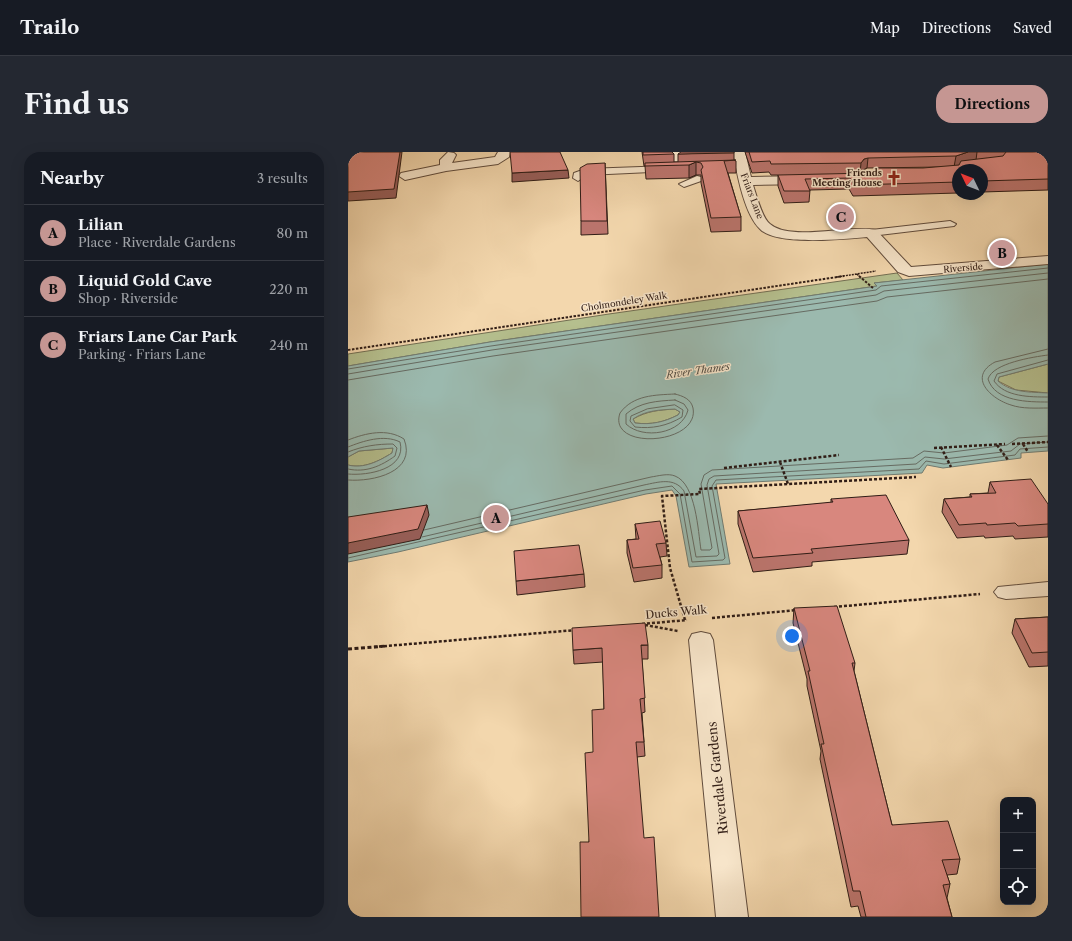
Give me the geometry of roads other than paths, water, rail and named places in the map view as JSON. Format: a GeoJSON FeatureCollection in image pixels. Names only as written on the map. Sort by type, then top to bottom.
{"type":"FeatureCollection","features":[{"type":"Feature","properties":{"kind":"street"},"geometry":{"type":"LineString","coordinates":[[446,167],[446,160],[452,152]]}},
{"type":"Feature","properties":{"kind":"street"},"geometry":{"type":"LineString","coordinates":[[405,176],[446,167],[498,160],[503,157],[504,152]]}},
{"type":"Feature","properties":{"kind":"street"},"geometry":{"type":"LineString","coordinates":[[677,164],[675,153],[707,152]]}},
{"type":"Feature","properties":{"kind":"street","name":"Friars Lane"},"geometry":{"type":"LineString","coordinates":[[739,152],[739,173],[764,226],[770,230],[781,234],[806,236],[871,233]]}},
{"type":"Feature","properties":{"kind":"street"},"geometry":{"type":"LineString","coordinates":[[739,173],[821,180]]}},
{"type":"Feature","properties":{"kind":"street","name":"Riverside"},"geometry":{"type":"LineString","coordinates":[[871,233],[903,270],[913,272],[1048,260]]}},
{"type":"Feature","properties":{"kind":"street"},"geometry":{"type":"LineString","coordinates":[[1006,592],[1048,590]]}},
{"type":"Feature","properties":{"kind":"street","name":"Riverdale Gardens"},"geometry":{"type":"LineString","coordinates":[[693,626],[732,917]]}},
{"type":"Feature","properties":{"kind":"lane"},"geometry":{"type":"LineString","coordinates":[[578,178],[578,175],[585,172],[677,164]]}},
{"type":"Feature","properties":{"kind":"lane"},"geometry":{"type":"LineString","coordinates":[[684,184],[697,179]]}},
{"type":"Feature","properties":{"kind":"lane"},"geometry":{"type":"LineString","coordinates":[[871,233],[950,224]]}},
{"type":"Feature","properties":{"kind":"water","name":"River Thames"},"geometry":{"type":"Polygon","coordinates":[[[1048,264],[1048,364],[999,377],[998,381],[1015,390],[1048,393],[1048,451],[1021,453],[1021,458],[943,468],[927,465],[922,473],[716,484],[730,564],[689,567],[676,496],[672,490],[646,494],[398,552],[348,562],[348,465],[360,466],[371,464],[392,453],[393,448],[359,451],[348,457],[348,366],[490,342],[877,286],[874,283],[1048,264]],[[675,409],[653,411],[633,419],[635,423],[652,423],[663,421],[678,415],[680,412],[675,409]]]}},
{"type":"Feature","properties":{"kind":"place","name":"Friends Meeting House"},"geometry":{"type":"Point","coordinates":[894,178]}},
{"type":"Feature","properties":{"kind":"place","name":"Friars Lane Car Park"},"geometry":{"type":"Point","coordinates":[841,217]}},
{"type":"Feature","properties":{"kind":"place","name":"Liquid Gold Cave"},"geometry":{"type":"Point","coordinates":[1002,253]}},
{"type":"Feature","properties":{"kind":"place","name":"Lilian"},"geometry":{"type":"Point","coordinates":[496,518]}}]}
